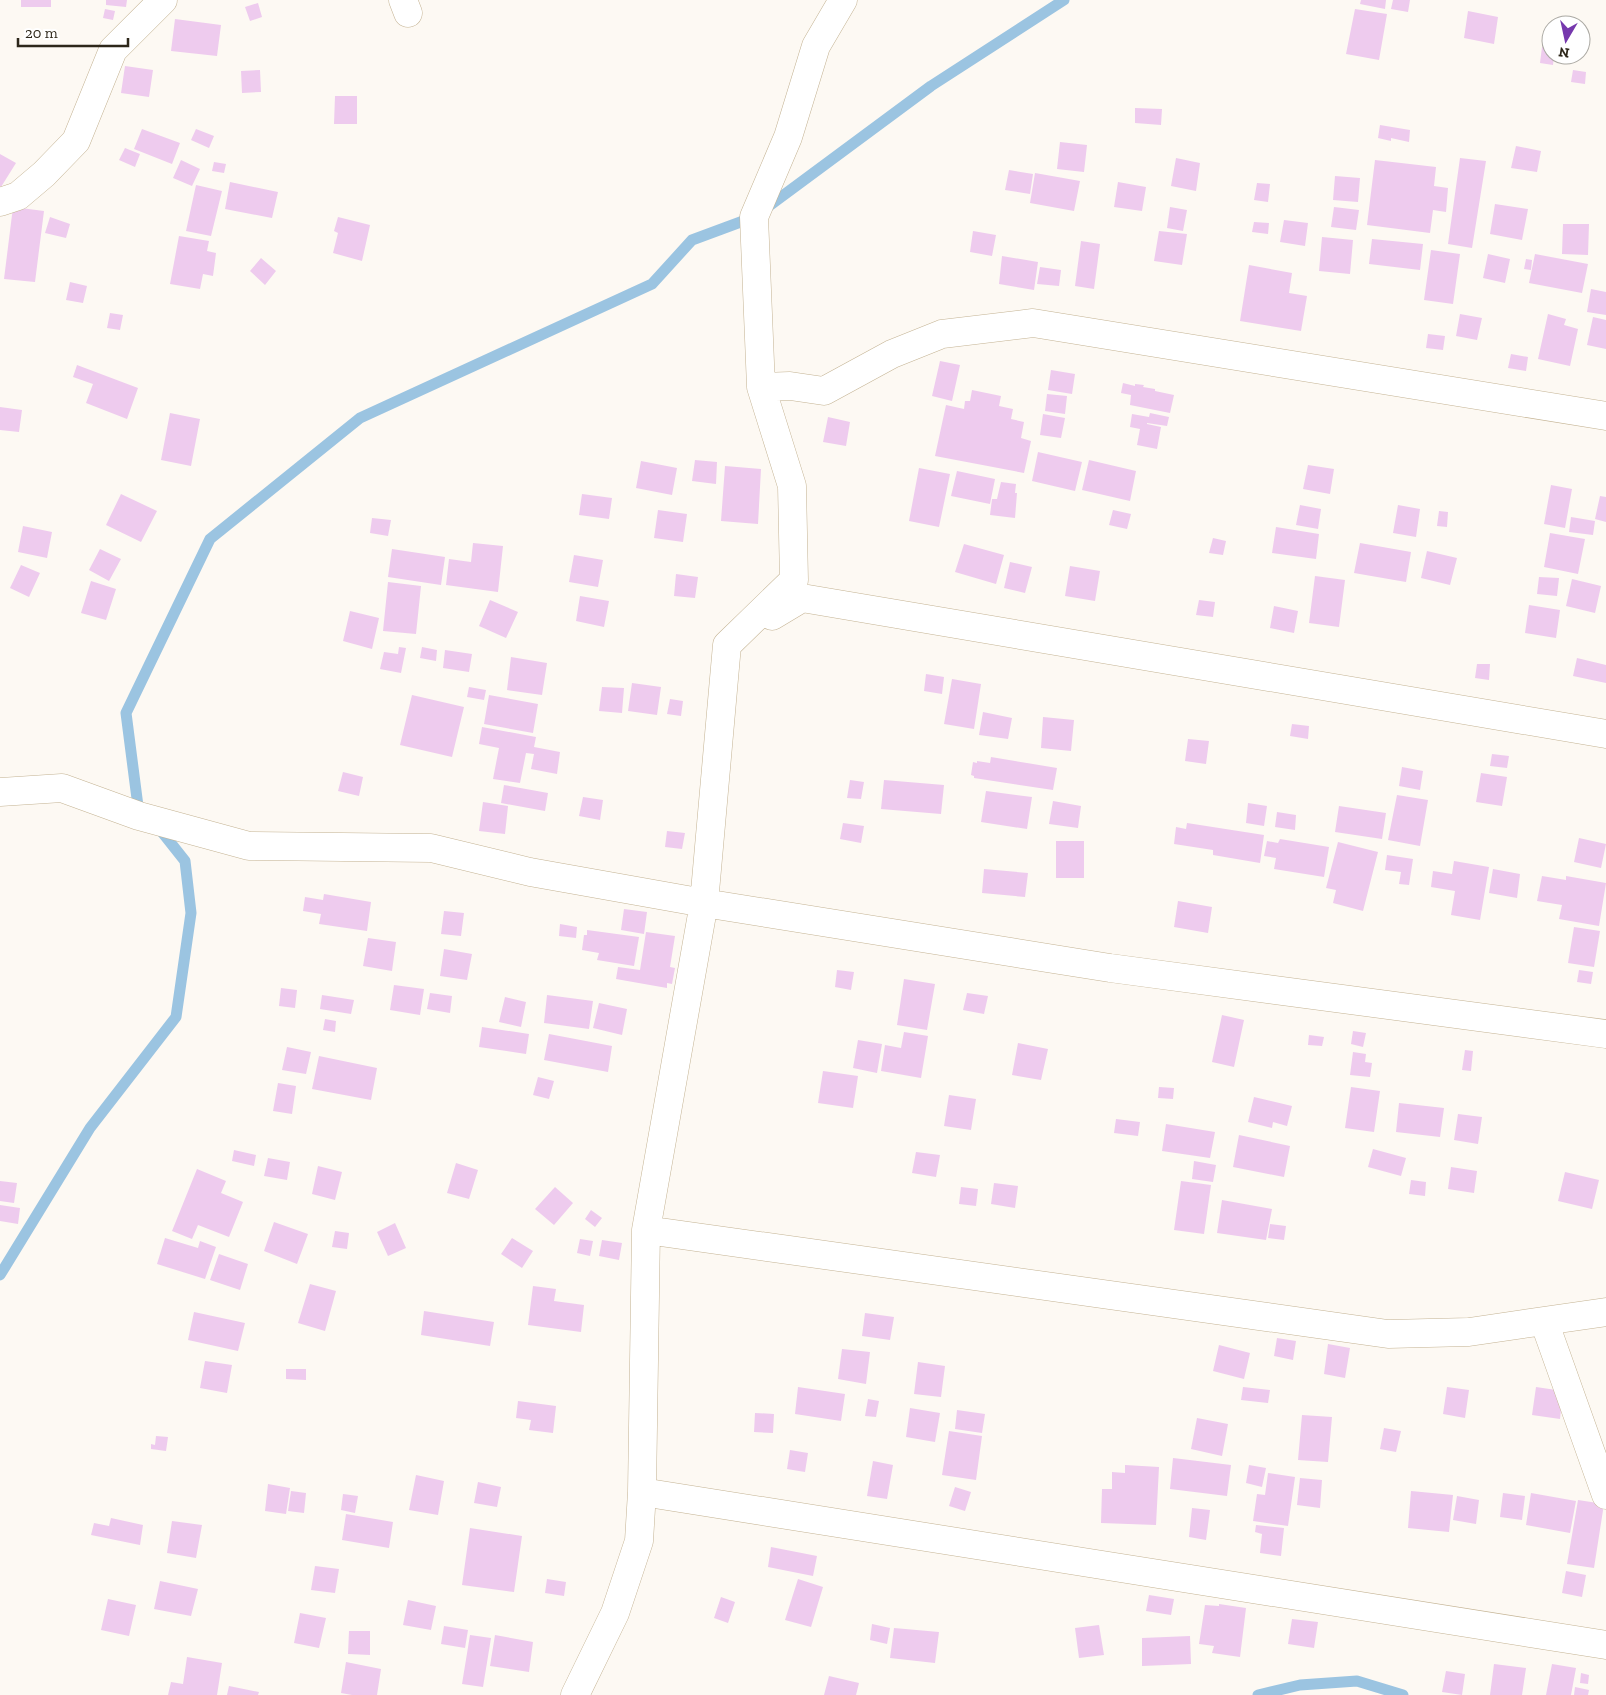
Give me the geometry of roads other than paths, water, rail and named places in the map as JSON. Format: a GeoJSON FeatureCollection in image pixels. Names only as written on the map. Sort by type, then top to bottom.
{"type":"FeatureCollection","features":[{"type":"Feature","properties":{"kind":"street"},"geometry":{"type":"LineString","coordinates":[[0,202],[18,196],[44,174],[76,141],[113,50],[163,0]]}},
{"type":"Feature","properties":{"kind":"street"},"geometry":{"type":"LineString","coordinates":[[575,1695],[615,1613],[638,1541],[642,1492],[646,1230],[704,903],[727,645],[794,580],[792,486],[761,387],[754,217],[788,137],[816,46],[843,0]]}},
{"type":"Feature","properties":{"kind":"street"},"geometry":{"type":"LineString","coordinates":[[761,387],[790,386],[824,391],[892,354],[942,334],[1033,323],[1606,416]]}},
{"type":"Feature","properties":{"kind":"street"},"geometry":{"type":"LineString","coordinates":[[727,645],[802,598],[1606,734]]}},
{"type":"Feature","properties":{"kind":"street"},"geometry":{"type":"LineString","coordinates":[[0,792],[62,788],[139,816],[249,846],[431,848],[530,872],[704,903],[1110,968],[1606,1034]]}},
{"type":"Feature","properties":{"kind":"street"},"geometry":{"type":"LineString","coordinates":[[646,1230],[1388,1334],[1470,1332],[1606,1312]]}},
{"type":"Feature","properties":{"kind":"street"},"geometry":{"type":"LineString","coordinates":[[1544,1321],[1606,1495]]}},
{"type":"Feature","properties":{"kind":"street"},"geometry":{"type":"LineString","coordinates":[[642,1492],[1606,1645]]}},
{"type":"Feature","properties":{"kind":"waterway"},"geometry":{"type":"LineString","coordinates":[[139,814],[126,713],[210,539],[360,418],[652,284],[692,240],[754,217],[931,86],[1064,0]]}},
{"type":"Feature","properties":{"kind":"waterway"},"geometry":{"type":"LineString","coordinates":[[0,1275],[90,1128],[176,1017],[191,913],[185,861],[162,832],[155,827]]}},
{"type":"Feature","properties":{"kind":"waterway"},"geometry":{"type":"LineString","coordinates":[[1258,1695],[1300,1685],[1357,1681],[1403,1695]]}}]}
